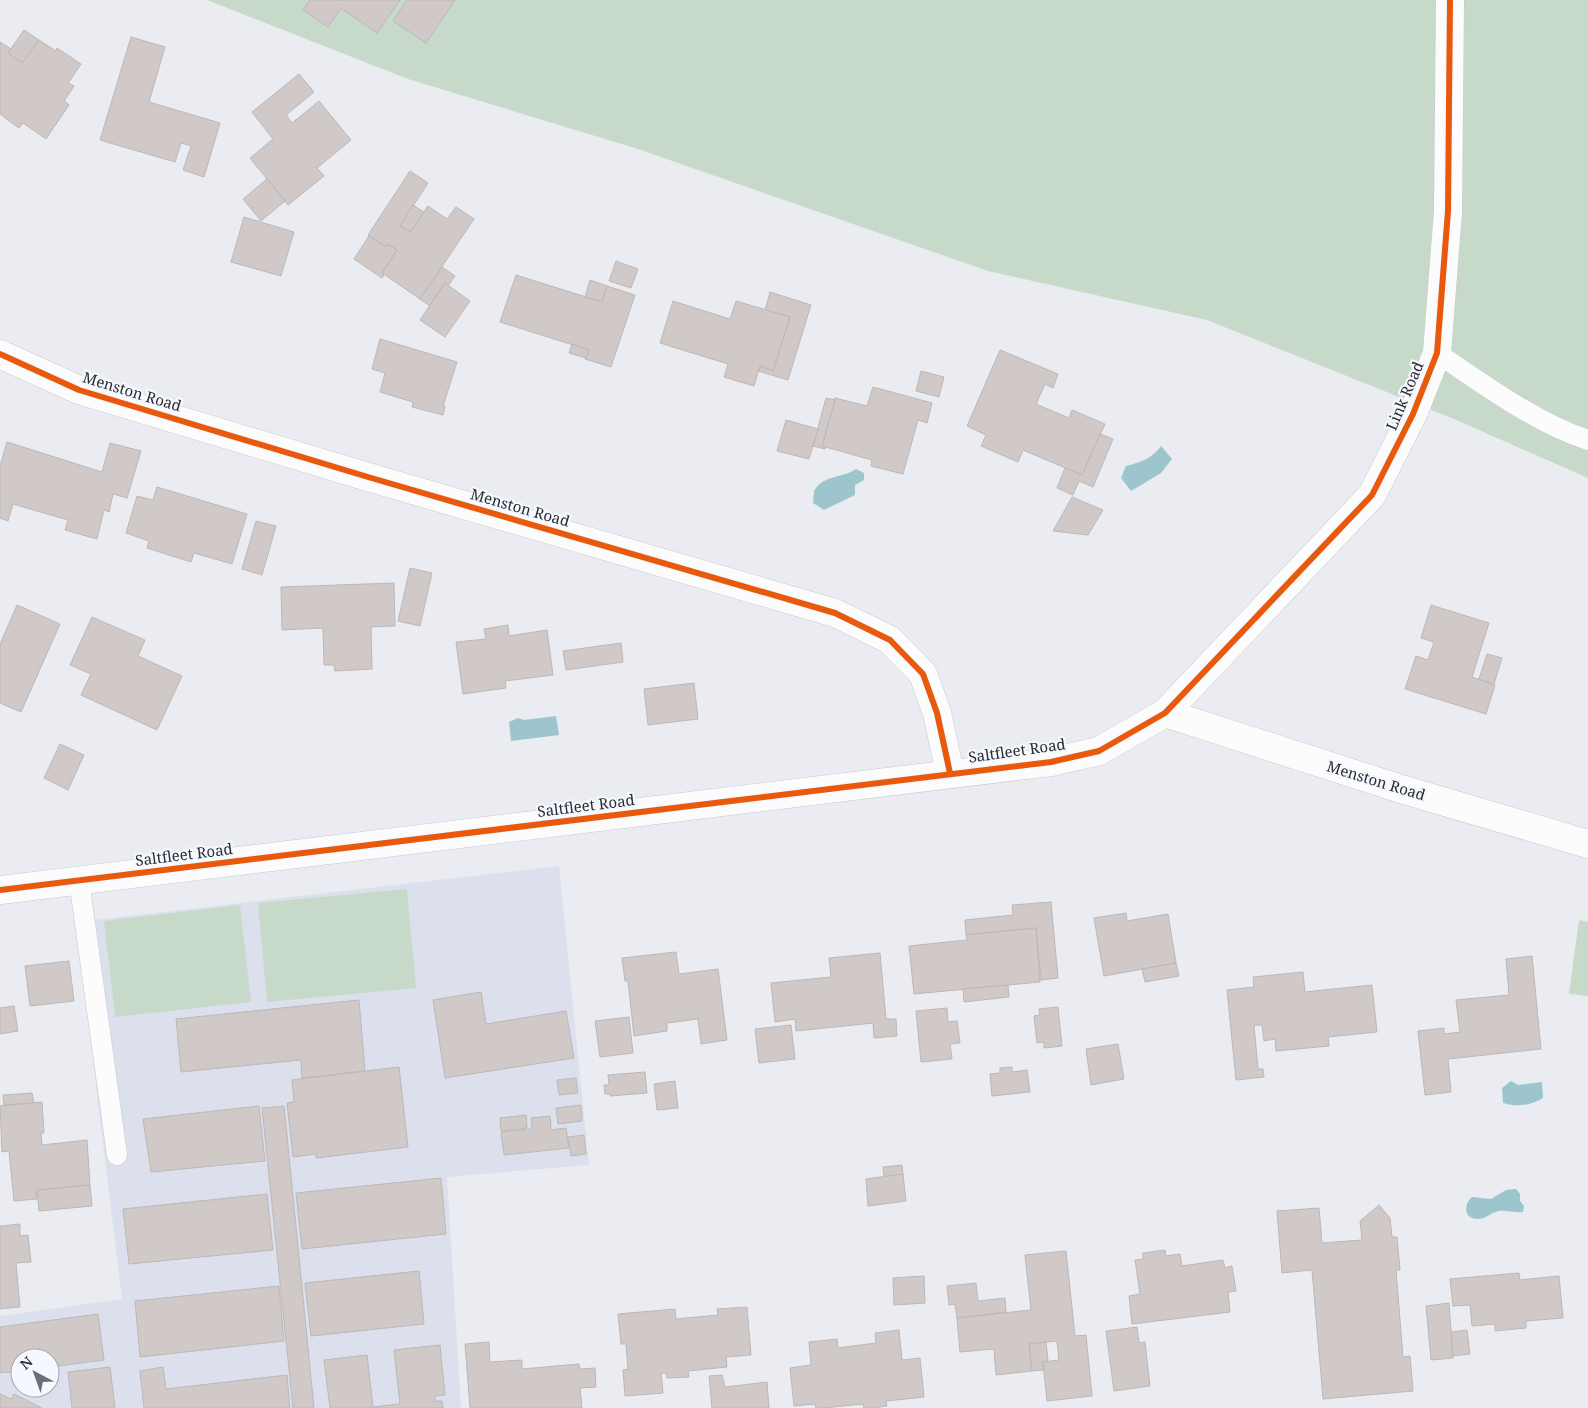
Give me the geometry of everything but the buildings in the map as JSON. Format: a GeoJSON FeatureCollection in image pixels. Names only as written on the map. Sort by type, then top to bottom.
{"type":"FeatureCollection","features":[{"type":"Feature","properties":{"kind":"street","name":"Link Road"},"geometry":{"type":"LineString","coordinates":[[1165,713],[1372,495],[1413,414],[1437,353],[1448,211],[1450,0]]}},
{"type":"Feature","properties":{"kind":"street","name":"Menston Road"},"geometry":{"type":"LineString","coordinates":[[0,354],[79,390],[378,480],[835,613],[890,640],[923,674],[937,713],[950,773]]}},
{"type":"Feature","properties":{"kind":"street","name":"Saltfleet Road"},"geometry":{"type":"LineString","coordinates":[[0,890],[1051,762],[1100,751],[1165,713]]}},
{"type":"Feature","properties":{"kind":"street","name":"Menston Road"},"geometry":{"type":"LineString","coordinates":[[1165,713],[1401,789],[1588,844]]}},
{"type":"Feature","properties":{"kind":"lane"},"geometry":{"type":"LineString","coordinates":[[1437,353],[1497,393],[1570,434],[1588,440]]}},
{"type":"Feature","properties":{"kind":"lane"},"geometry":{"type":"LineString","coordinates":[[80,880],[117,1154]]}},
{"type":"Feature","properties":{"kind":"shaded area"},"geometry":{"type":"Polygon","coordinates":[[[559,866],[589,1165],[447,1177],[461,1408],[0,1408],[0,1316],[122,1299],[76,922],[559,866]]]}},
{"type":"Feature","properties":{"kind":"green space"},"geometry":{"type":"Polygon","coordinates":[[[207,0],[1588,0],[1588,478],[1454,419],[1207,320],[988,271],[638,149],[408,79],[207,0]]]}},
{"type":"Feature","properties":{"kind":"green space"},"geometry":{"type":"Polygon","coordinates":[[[407,889],[416,988],[267,1002],[258,903],[407,889]]]}},
{"type":"Feature","properties":{"kind":"green space"},"geometry":{"type":"Polygon","coordinates":[[[240,905],[251,1002],[115,1017],[104,921],[240,905]]]}},
{"type":"Feature","properties":{"kind":"green space"},"geometry":{"type":"Polygon","coordinates":[[[1579,920],[1588,922],[1588,996],[1569,994],[1579,920]]]}},
{"type":"Feature","properties":{"kind":"water"},"geometry":{"type":"Polygon","coordinates":[[[1161,446],[1172,459],[1161,473],[1131,491],[1121,478],[1126,466],[1154,454],[1161,446]]]}},
{"type":"Feature","properties":{"kind":"water"},"geometry":{"type":"Polygon","coordinates":[[[856,469],[864,473],[864,480],[855,485],[855,495],[824,510],[813,503],[814,491],[823,482],[856,469]]]}},
{"type":"Feature","properties":{"kind":"water"},"geometry":{"type":"Polygon","coordinates":[[[556,716],[559,735],[511,741],[509,722],[518,718],[524,720],[556,716]]]}},
{"type":"Feature","properties":{"kind":"water"},"geometry":{"type":"Polygon","coordinates":[[[1511,1081],[1518,1085],[1542,1082],[1543,1098],[1523,1105],[1503,1103],[1502,1088],[1511,1081]]]}},
{"type":"Feature","properties":{"kind":"water"},"geometry":{"type":"Polygon","coordinates":[[[1516,1189],[1524,1206],[1523,1212],[1499,1211],[1478,1219],[1470,1217],[1466,1211],[1467,1204],[1472,1197],[1491,1199],[1506,1190],[1516,1189]]]}},
{"type":"Feature","properties":{"kind":"cycle path"},"geometry":{"type":"LineString","coordinates":[[0,890],[1051,762],[1099,751],[1165,713],[1372,495],[1413,414],[1437,353],[1448,211],[1450,0]]}},
{"type":"Feature","properties":{"kind":"cycle path"},"geometry":{"type":"LineString","coordinates":[[0,354],[79,390],[368,477],[835,613],[890,640],[923,674],[937,713],[950,773]]}}]}
